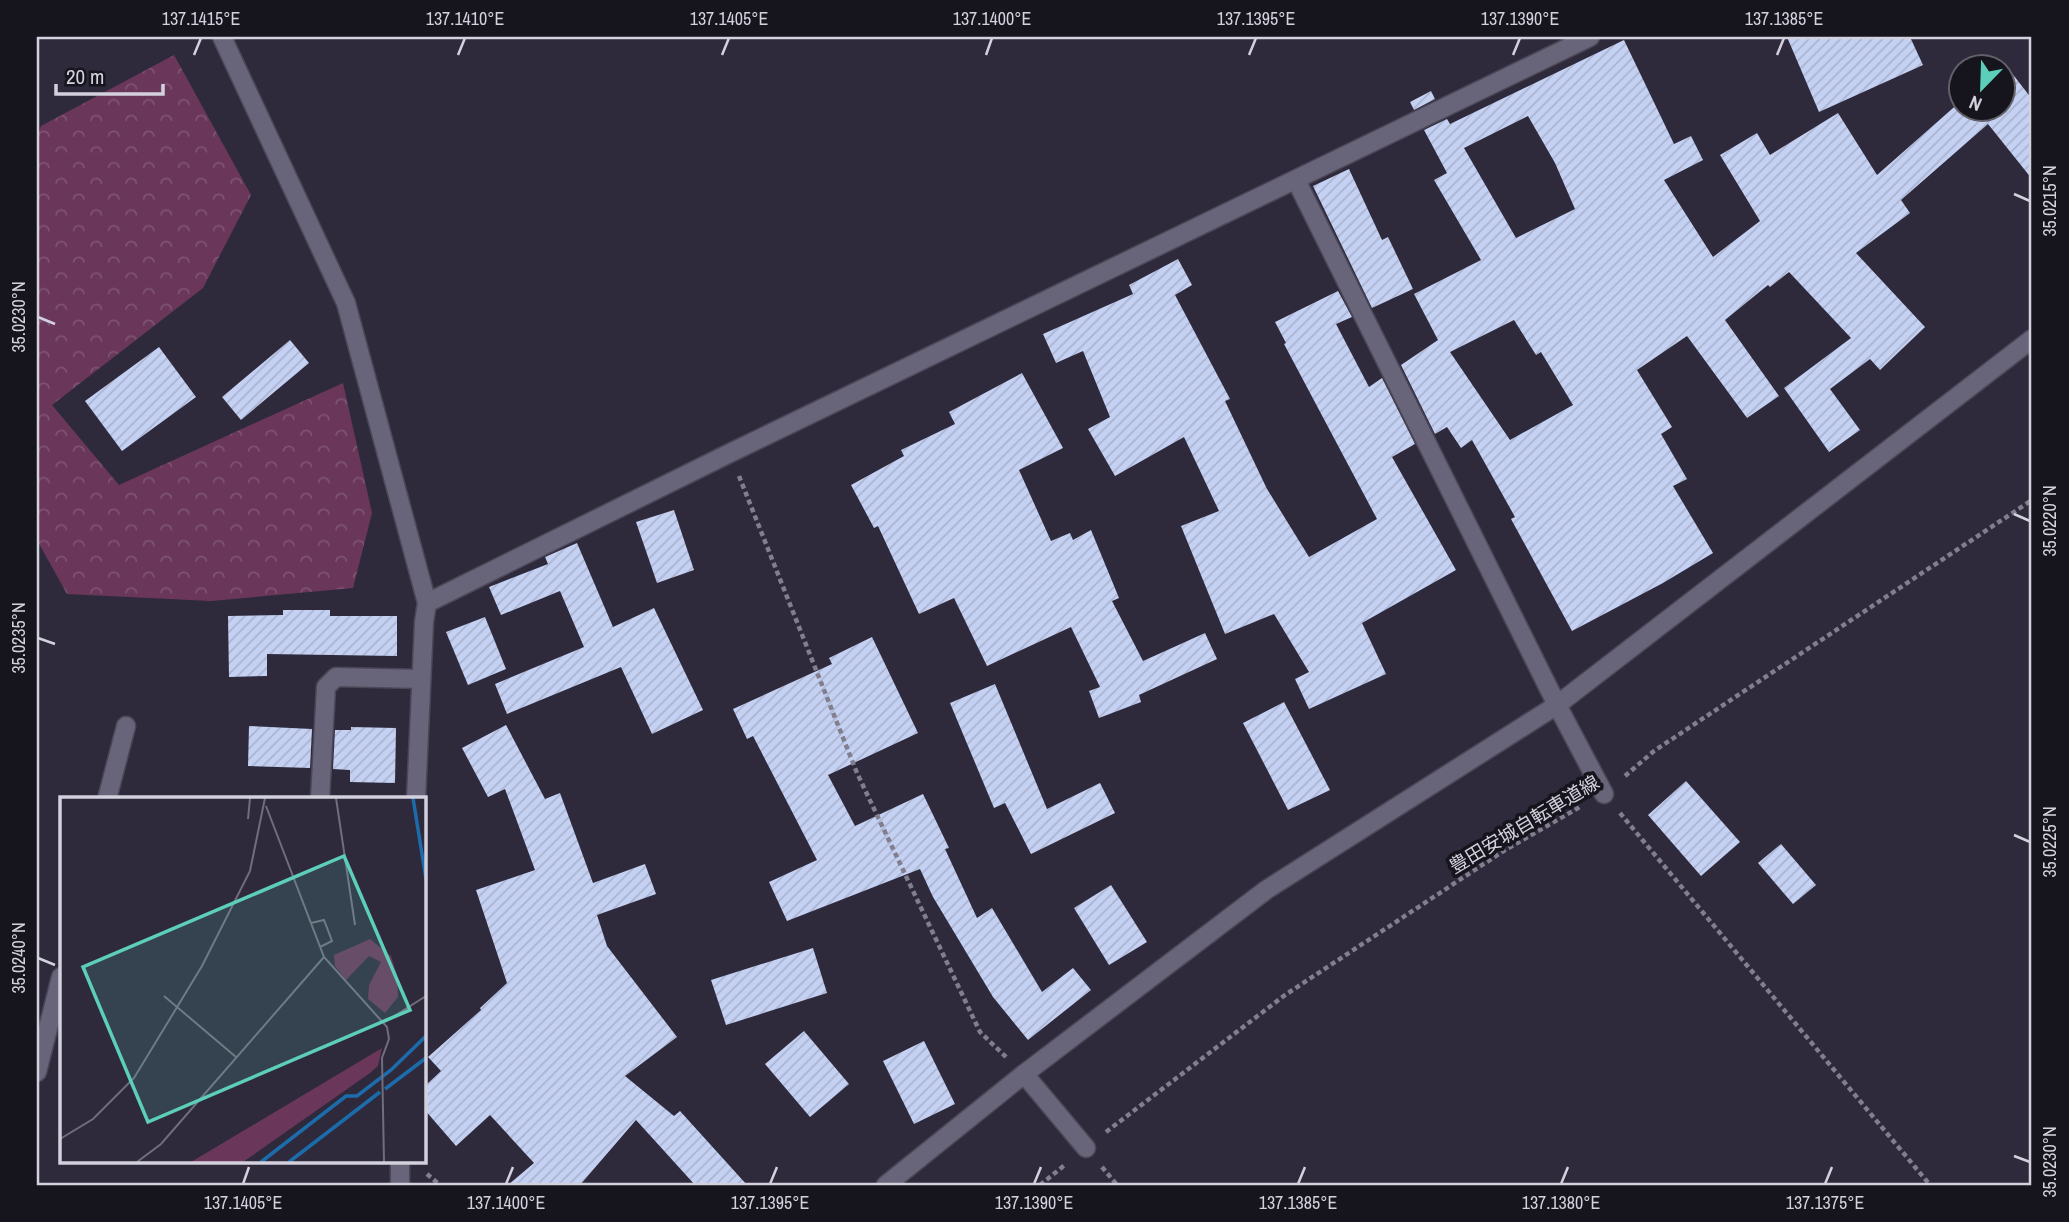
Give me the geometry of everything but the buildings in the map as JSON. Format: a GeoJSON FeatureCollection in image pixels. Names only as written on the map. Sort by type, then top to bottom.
{"type":"FeatureCollection","features":[{"type":"Feature","properties":{"kind":"street"},"geometry":{"type":"LineString","coordinates":[[222,37],[346,303],[428,603],[424,622],[416,797]]}},
{"type":"Feature","properties":{"kind":"street"},"geometry":{"type":"LineString","coordinates":[[428,603],[730,453],[1590,37]]}},
{"type":"Feature","properties":{"kind":"street"},"geometry":{"type":"LineString","coordinates":[[1296,180],[1556,705],[1604,794]]}},
{"type":"Feature","properties":{"kind":"street"},"geometry":{"type":"LineString","coordinates":[[886,1185],[1024,1074],[1266,890],[1556,705],[2032,339]]}},
{"type":"Feature","properties":{"kind":"street"},"geometry":{"type":"LineString","coordinates":[[320,797],[326,687],[336,677],[421,680]]}},
{"type":"Feature","properties":{"kind":"street"},"geometry":{"type":"LineString","coordinates":[[108,797],[126,726]]}},
{"type":"Feature","properties":{"kind":"street"},"geometry":{"type":"LineString","coordinates":[[37,1072],[60,981]]}},
{"type":"Feature","properties":{"kind":"street"},"geometry":{"type":"LineString","coordinates":[[1024,1074],[1086,1148]]}},
{"type":"Feature","properties":{"kind":"street"},"geometry":{"type":"LineString","coordinates":[[400,1162],[400,1185]]}},
{"type":"Feature","properties":{"kind":"path"},"geometry":{"type":"LineString","coordinates":[[730,453],[857,773],[937,942],[980,1032],[1024,1074]]}},
{"type":"Feature","properties":{"kind":"path","name":"豊田安城自転車道線"},"geometry":{"type":"LineString","coordinates":[[1040,1185],[1285,995],[1505,850],[1604,794],[1654,751],[2032,500]]}},
{"type":"Feature","properties":{"kind":"path"},"geometry":{"type":"LineString","coordinates":[[1604,794],[1930,1185]]}},
{"type":"Feature","properties":{"kind":"green space"},"geometry":{"type":"Polygon","coordinates":[[[174,55],[251,195],[203,288],[52,405],[119,485],[343,383],[372,513],[353,588],[211,601],[67,594],[37,540],[37,138],[41,126],[174,55]]]}}]}
